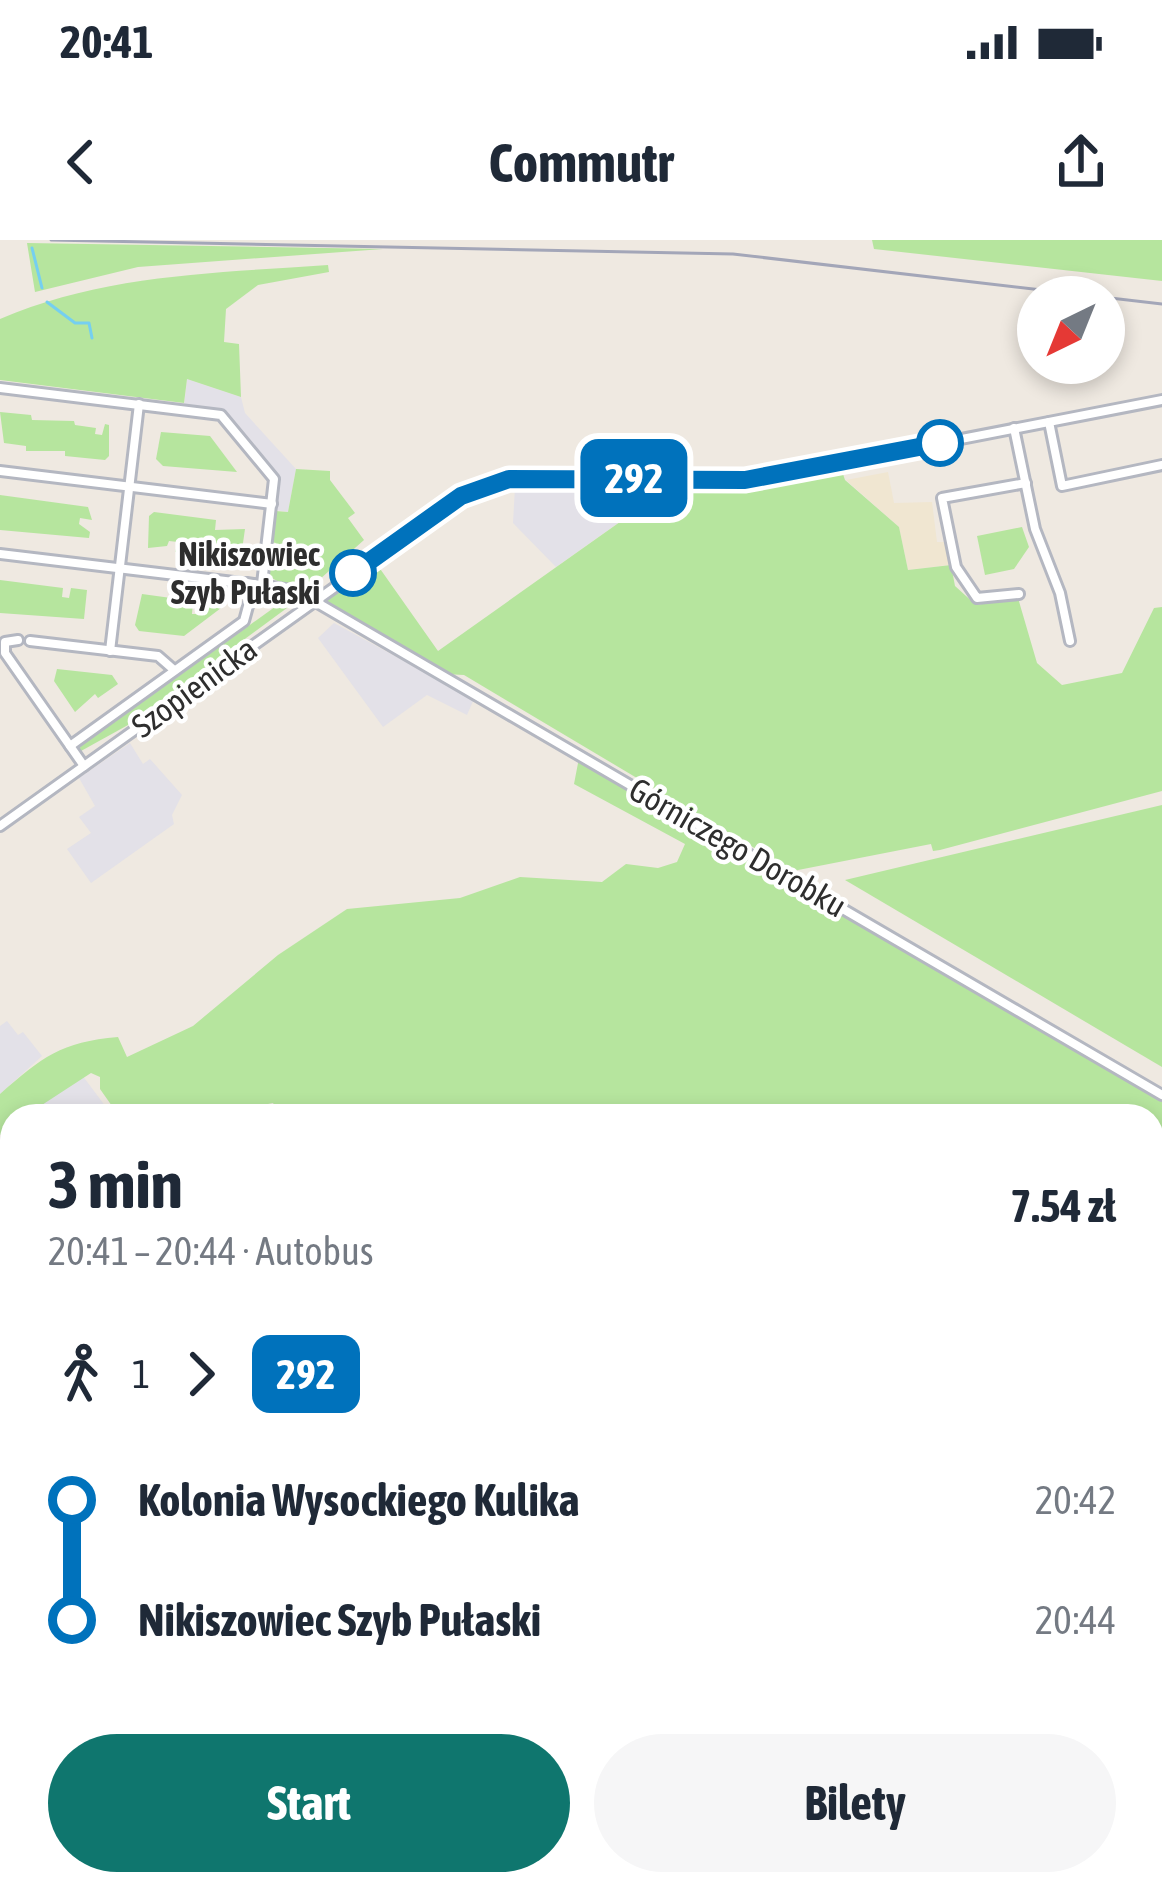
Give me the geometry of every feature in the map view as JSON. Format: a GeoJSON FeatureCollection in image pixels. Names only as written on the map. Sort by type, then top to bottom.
{"type":"FeatureCollection","features":[{"type":"Feature","properties":{"kind":"street"},"geometry":{"type":"LineString","coordinates":[[0,388],[221,415],[272,472],[272,504],[246,619],[70,746]]}},
{"type":"Feature","properties":{"kind":"street"},"geometry":{"type":"LineString","coordinates":[[606,478],[755,479],[1162,400]]}},
{"type":"Feature","properties":{"kind":"street"},"geometry":{"type":"LineString","coordinates":[[110,651],[139,404]]}},
{"type":"Feature","properties":{"kind":"street"},"geometry":{"type":"LineString","coordinates":[[1049,422],[1062,486],[1162,465]]}},
{"type":"Feature","properties":{"kind":"street"},"geometry":{"type":"LineString","coordinates":[[1015,428],[1035,529],[1060,593],[1070,641]]}},
{"type":"Feature","properties":{"kind":"street"},"geometry":{"type":"LineString","coordinates":[[0,471],[272,504]]}},
{"type":"Feature","properties":{"kind":"street","name":"Szopienicka"},"geometry":{"type":"LineString","coordinates":[[0,826],[311,602],[479,488],[509,479],[584,477]]}},
{"type":"Feature","properties":{"kind":"street"},"geometry":{"type":"LineString","coordinates":[[1019,594],[977,598],[956,567],[942,498],[1026,483]]}},
{"type":"Feature","properties":{"kind":"street","name":"Górniczego Dorobku"},"geometry":{"type":"LineString","coordinates":[[0,554],[292,589],[1162,1095]]}},
{"type":"Feature","properties":{"kind":"street"},"geometry":{"type":"LineString","coordinates":[[18,640],[2,644],[84,766]]}},
{"type":"Feature","properties":{"kind":"street"},"geometry":{"type":"LineString","coordinates":[[30,641],[162,657],[174,670]]}},
{"type":"Feature","properties":{"kind":"shaded area"},"geometry":{"type":"Polygon","coordinates":[[[187,379],[241,397],[245,413],[296,469],[288,512],[276,510],[277,478],[267,462],[220,411],[184,406],[187,379]]]}},
{"type":"Feature","properties":{"kind":"shaded area"},"geometry":{"type":"Polygon","coordinates":[[[888,472],[894,503],[932,502],[937,542],[945,542],[949,565],[908,570],[899,527],[846,480],[888,472]]]}},
{"type":"Feature","properties":{"kind":"shaded area"},"geometry":{"type":"Polygon","coordinates":[[[655,485],[659,494],[556,567],[513,523],[515,487],[655,485]]]}},
{"type":"Feature","properties":{"kind":"shaded area"},"geometry":{"type":"Polygon","coordinates":[[[334,623],[474,699],[467,715],[427,695],[383,727],[318,638],[334,623]]]}},
{"type":"Feature","properties":{"kind":"shaded area"},"geometry":{"type":"Polygon","coordinates":[[[130,743],[143,764],[150,759],[182,795],[172,815],[174,824],[91,883],[67,849],[91,833],[79,817],[95,806],[79,778],[130,743]]]}},
{"type":"Feature","properties":{"kind":"shaded area"},"geometry":{"type":"Polygon","coordinates":[[[7,1021],[42,1056],[0,1094],[0,1026],[7,1021]]]}},
{"type":"Feature","properties":{"kind":"shaded area"},"geometry":{"type":"Polygon","coordinates":[[[82,1075],[104,1104],[42,1104],[82,1075]]]}},
{"type":"Feature","properties":{"kind":"green space"},"geometry":{"type":"Polygon","coordinates":[[[872,240],[1162,240],[1162,281],[1125,276],[874,249],[872,240]]]}},
{"type":"Feature","properties":{"kind":"green space"},"geometry":{"type":"Polygon","coordinates":[[[27,243],[383,249],[138,267],[35,292],[27,243]]]}},
{"type":"Feature","properties":{"kind":"green space"},"geometry":{"type":"Polygon","coordinates":[[[328,265],[329,272],[258,285],[226,309],[224,342],[239,344],[241,397],[187,379],[184,403],[0,380],[0,319],[39,304],[161,278],[328,265]]]}},
{"type":"Feature","properties":{"kind":"green space"},"geometry":{"type":"Polygon","coordinates":[[[0,412],[31,415],[32,420],[74,421],[102,435],[105,424],[109,425],[109,456],[105,460],[65,456],[65,451],[26,451],[26,446],[4,443],[0,412]]]}},
{"type":"Feature","properties":{"kind":"green space"},"geometry":{"type":"Polygon","coordinates":[[[161,432],[210,436],[237,472],[163,466],[156,459],[161,432]]]}},
{"type":"Feature","properties":{"kind":"green space"},"geometry":{"type":"Polygon","coordinates":[[[841,468],[845,480],[899,527],[908,570],[951,565],[955,586],[976,605],[1018,598],[1037,663],[1062,685],[1122,673],[1154,608],[1162,607],[1162,791],[940,850],[933,851],[931,844],[793,871],[464,675],[444,674],[326,606],[330,594],[376,563],[438,651],[658,495],[655,485],[741,485],[841,468]]]}},
{"type":"Feature","properties":{"kind":"green space"},"geometry":{"type":"Polygon","coordinates":[[[296,469],[330,471],[330,480],[355,513],[348,518],[364,540],[311,587],[268,576],[276,543],[271,542],[275,511],[288,512],[296,469]]]}},
{"type":"Feature","properties":{"kind":"green space"},"geometry":{"type":"Polygon","coordinates":[[[0,495],[88,507],[92,520],[80,518],[79,524],[90,532],[89,538],[0,530],[0,495]]]}},
{"type":"Feature","properties":{"kind":"green space"},"geometry":{"type":"Polygon","coordinates":[[[154,512],[216,520],[215,530],[245,529],[241,557],[175,552],[178,542],[169,541],[167,546],[148,548],[149,516],[154,512]]]}},
{"type":"Feature","properties":{"kind":"green space"},"geometry":{"type":"Polygon","coordinates":[[[1022,527],[1029,547],[1014,569],[985,575],[977,536],[1022,527]]]}},
{"type":"Feature","properties":{"kind":"green space"},"geometry":{"type":"Polygon","coordinates":[[[0,580],[63,588],[62,597],[69,598],[71,588],[87,590],[84,619],[0,613],[0,580]]]}},
{"type":"Feature","properties":{"kind":"green space"},"geometry":{"type":"Polygon","coordinates":[[[142,594],[193,601],[192,614],[198,614],[200,602],[221,608],[184,636],[139,631],[135,625],[142,594]]]}},
{"type":"Feature","properties":{"kind":"green space"},"geometry":{"type":"Polygon","coordinates":[[[286,599],[291,605],[128,725],[81,751],[78,748],[286,599]]]}},
{"type":"Feature","properties":{"kind":"green space"},"geometry":{"type":"Polygon","coordinates":[[[57,669],[112,675],[118,684],[98,698],[95,694],[75,712],[54,681],[57,669]]]}},
{"type":"Feature","properties":{"kind":"green space"},"geometry":{"type":"Polygon","coordinates":[[[579,758],[1162,1104],[111,1104],[100,1089],[100,1077],[91,1073],[43,1104],[0,1104],[0,1094],[67,1047],[118,1037],[127,1057],[193,1026],[278,955],[347,909],[460,898],[520,877],[602,882],[626,864],[658,868],[677,862],[685,844],[574,784],[579,758]]]}},
{"type":"Feature","properties":{"kind":"green space"},"geometry":{"type":"Polygon","coordinates":[[[1162,805],[1162,1067],[845,880],[1162,805]]]}},
{"type":"Feature","properties":{"kind":"waterway"},"geometry":{"type":"LineString","coordinates":[[32,248],[42,288]]}},
{"type":"Feature","properties":{"kind":"waterway"},"geometry":{"type":"LineString","coordinates":[[47,302],[75,323],[89,323],[92,338]]}},
{"type":"Feature","properties":{"kind":"tunnel"},"geometry":{"type":"LineString","coordinates":[[584,477],[606,478]]}},
{"type":"Feature","properties":{"kind":"railway"},"geometry":{"type":"LineString","coordinates":[[51,240],[733,254],[1162,304]]}},
{"type":"Feature","properties":{"kind":"bus line","name":"292"},"geometry":{"type":"LineString","coordinates":[[353,573],[461,496],[509,479],[745,480],[940,443]]}},
{"type":"Feature","properties":{"kind":"place","name":"Nikiszowiec Szyb Pułaski"},"geometry":{"type":"Point","coordinates":[353,573]}}]}
